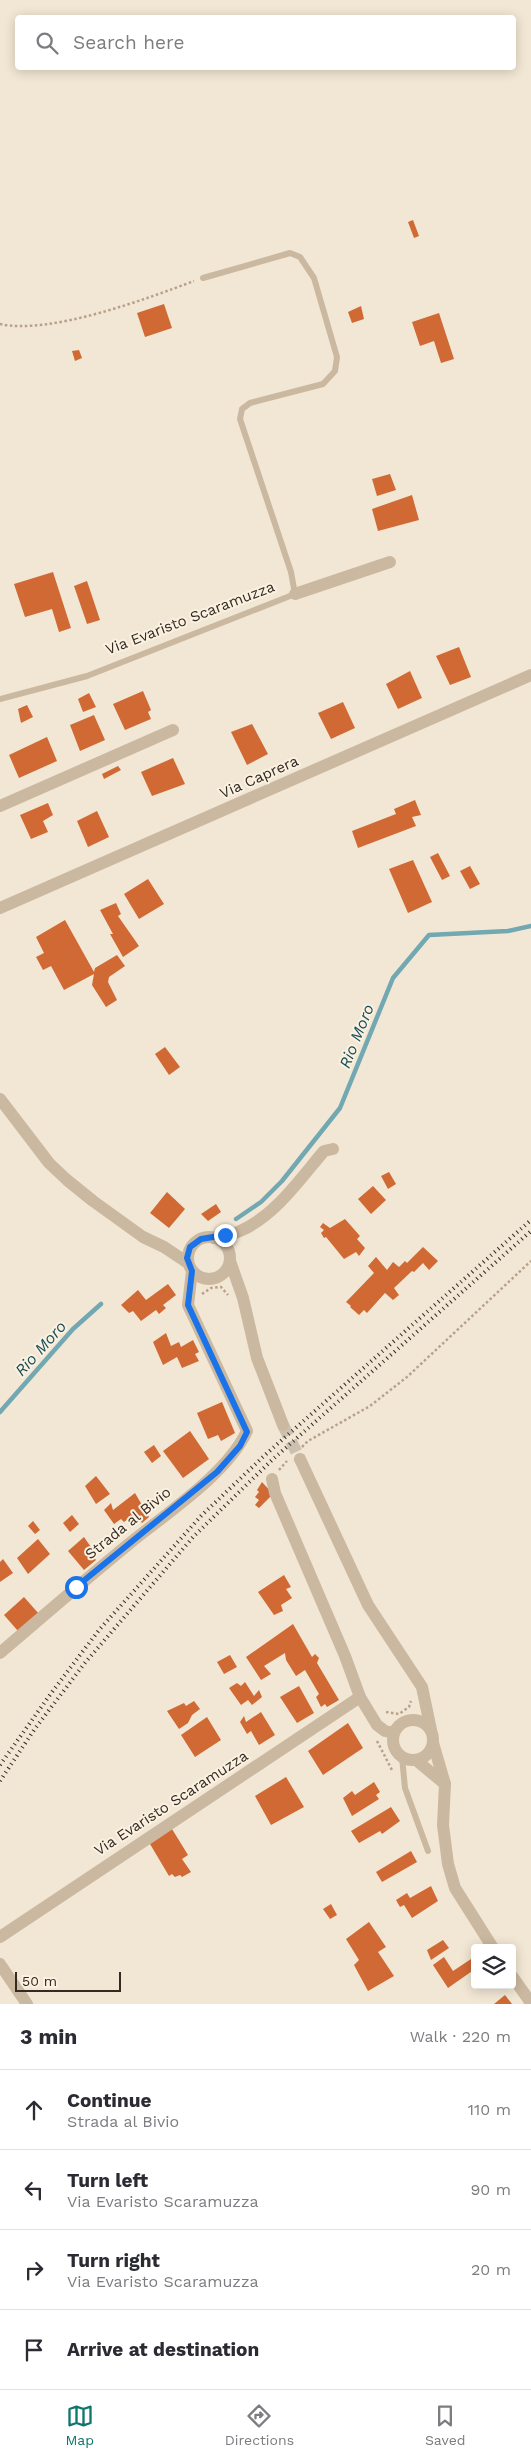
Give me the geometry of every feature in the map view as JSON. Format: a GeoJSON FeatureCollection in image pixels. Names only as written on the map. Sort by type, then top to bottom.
{"type":"FeatureCollection","features":[{"type":"Feature","properties":{"kind":"street","name":"Via Evaristo Scaramuzza"},"geometry":{"type":"LineString","coordinates":[[295,594],[390,562]]}},
{"type":"Feature","properties":{"kind":"street","name":"Via Caprera"},"geometry":{"type":"LineString","coordinates":[[0,908],[531,675]]}},
{"type":"Feature","properties":{"kind":"street"},"geometry":{"type":"LineString","coordinates":[[0,806],[173,730]]}},
{"type":"Feature","properties":{"kind":"street"},"geometry":{"type":"LineString","coordinates":[[0,1099],[49,1163],[93,1201],[143,1237],[164,1247],[190,1267],[210,1279],[239,1288]]}},
{"type":"Feature","properties":{"kind":"street"},"geometry":{"type":"LineString","coordinates":[[164,1247],[192,1245],[201,1239],[240,1232],[258,1221],[279,1203],[324,1151],[333,1149]]}},
{"type":"Feature","properties":{"kind":"street"},"geometry":{"type":"LineString","coordinates":[[193,1313],[197,1292],[210,1279],[226,1271],[229,1255],[240,1232]]}},
{"type":"Feature","properties":{"kind":"street"},"geometry":{"type":"LineString","coordinates":[[214,1238],[220,1240],[229,1255],[248,1316],[253,1348],[264,1381],[283,1425]]}},
{"type":"Feature","properties":{"kind":"street"},"geometry":{"type":"LineString","coordinates":[[192,1245],[188,1254],[190,1267],[188,1305],[193,1313]]}},
{"type":"Feature","properties":{"kind":"street","name":"Strada al Bivio"},"geometry":{"type":"LineString","coordinates":[[0,1654],[76,1587],[217,1472],[240,1446],[247,1432],[193,1313]]}},
{"type":"Feature","properties":{"kind":"street"},"geometry":{"type":"LineString","coordinates":[[300,1459],[368,1604],[418,1678],[419,1695],[445,1784],[443,1825],[448,1864],[455,1888],[490,1944]]}},
{"type":"Feature","properties":{"kind":"street"},"geometry":{"type":"LineString","coordinates":[[272,1479],[275,1493],[345,1656],[360,1697],[377,1725],[385,1731],[394,1733]]}},
{"type":"Feature","properties":{"kind":"street"},"geometry":{"type":"LineString","coordinates":[[408,1720],[419,1695]]}},
{"type":"Feature","properties":{"kind":"street","name":"Via Evaristo Scaramuzza"},"geometry":{"type":"LineString","coordinates":[[0,1937],[360,1697]]}},
{"type":"Feature","properties":{"kind":"street"},"geometry":{"type":"LineString","coordinates":[[432,1737],[421,1722],[408,1720],[402,1723],[394,1733],[394,1747],[402,1757],[416,1760],[445,1784]]}},
{"type":"Feature","properties":{"kind":"street"},"geometry":{"type":"LineString","coordinates":[[416,1760],[427,1754],[432,1737]]}},
{"type":"Feature","properties":{"kind":"street"},"geometry":{"type":"LineString","coordinates":[[0,1964],[27,2004]]}},
{"type":"Feature","properties":{"kind":"street"},"geometry":{"type":"LineString","coordinates":[[516,1982],[531,2003]]}},
{"type":"Feature","properties":{"kind":"lane"},"geometry":{"type":"LineString","coordinates":[[203,278],[290,252],[300,257],[314,278],[337,357],[335,371],[323,384],[250,403],[242,408],[240,419],[291,572],[295,594]]}},
{"type":"Feature","properties":{"kind":"lane","name":"Via Evaristo Scaramuzza"},"geometry":{"type":"LineString","coordinates":[[0,699],[87,676],[295,594]]}},
{"type":"Feature","properties":{"kind":"lane"},"geometry":{"type":"LineString","coordinates":[[402,1757],[405,1788],[428,1851]]}},
{"type":"Feature","properties":{"kind":"path"},"geometry":{"type":"LineString","coordinates":[[0,324],[26,326],[69,319],[128,304],[203,278]]}},
{"type":"Feature","properties":{"kind":"path"},"geometry":{"type":"LineString","coordinates":[[308,1441],[370,1406],[407,1377],[531,1261]]}},
{"type":"Feature","properties":{"kind":"path"},"geometry":{"type":"LineString","coordinates":[[202,1294],[212,1288],[220,1287],[230,1298]]}},
{"type":"Feature","properties":{"kind":"path"},"geometry":{"type":"LineString","coordinates":[[381,1709],[389,1714],[399,1714],[409,1707],[419,1695]]}},
{"type":"Feature","properties":{"kind":"path"},"geometry":{"type":"LineString","coordinates":[[372,1734],[393,1772]]}},
{"type":"Feature","properties":{"kind":"building"},"geometry":{"type":"Polygon","coordinates":[[[413,220],[419,236],[414,238],[408,222],[413,220]]]}},
{"type":"Feature","properties":{"kind":"building"},"geometry":{"type":"Polygon","coordinates":[[[164,304],[172,328],[145,337],[137,313],[164,304]]]}},
{"type":"Feature","properties":{"kind":"building"},"geometry":{"type":"Polygon","coordinates":[[[361,306],[364,319],[352,323],[348,312],[361,306]]]}},
{"type":"Feature","properties":{"kind":"building"},"geometry":{"type":"Polygon","coordinates":[[[439,313],[454,359],[441,363],[434,341],[420,346],[412,322],[439,313]]]}},
{"type":"Feature","properties":{"kind":"building"},"geometry":{"type":"Polygon","coordinates":[[[79,350],[82,358],[75,361],[72,351],[79,350]]]}},
{"type":"Feature","properties":{"kind":"building"},"geometry":{"type":"Polygon","coordinates":[[[390,474],[396,490],[377,496],[372,479],[390,474]]]}},
{"type":"Feature","properties":{"kind":"building"},"geometry":{"type":"Polygon","coordinates":[[[412,495],[419,520],[378,531],[372,509],[412,495]]]}},
{"type":"Feature","properties":{"kind":"building"},"geometry":{"type":"Polygon","coordinates":[[[53,572],[71,628],[59,632],[52,609],[25,617],[14,584],[53,572]]]}},
{"type":"Feature","properties":{"kind":"building"},"geometry":{"type":"Polygon","coordinates":[[[87,581],[100,620],[87,624],[74,586],[87,581]]]}},
{"type":"Feature","properties":{"kind":"building"},"geometry":{"type":"Polygon","coordinates":[[[459,647],[471,677],[450,685],[436,656],[459,647]]]}},
{"type":"Feature","properties":{"kind":"building"},"geometry":{"type":"Polygon","coordinates":[[[410,671],[422,698],[398,709],[386,684],[410,671]]]}},
{"type":"Feature","properties":{"kind":"building"},"geometry":{"type":"Polygon","coordinates":[[[143,691],[151,710],[148,712],[151,719],[125,730],[113,704],[143,691]]]}},
{"type":"Feature","properties":{"kind":"building"},"geometry":{"type":"Polygon","coordinates":[[[89,693],[96,707],[83,712],[78,699],[89,693]]]}},
{"type":"Feature","properties":{"kind":"building"},"geometry":{"type":"Polygon","coordinates":[[[343,702],[355,728],[331,739],[318,713],[343,702]]]}},
{"type":"Feature","properties":{"kind":"building"},"geometry":{"type":"Polygon","coordinates":[[[27,705],[33,717],[21,723],[18,709],[27,705]]]}},
{"type":"Feature","properties":{"kind":"building"},"geometry":{"type":"Polygon","coordinates":[[[94,715],[105,740],[80,751],[70,725],[94,715]]]}},
{"type":"Feature","properties":{"kind":"building"},"geometry":{"type":"Polygon","coordinates":[[[252,724],[268,754],[247,765],[231,732],[252,724]]]}},
{"type":"Feature","properties":{"kind":"building"},"geometry":{"type":"Polygon","coordinates":[[[47,737],[57,761],[19,778],[9,755],[47,737]]]}},
{"type":"Feature","properties":{"kind":"building"},"geometry":{"type":"Polygon","coordinates":[[[173,758],[185,784],[152,796],[141,772],[173,758]]]}},
{"type":"Feature","properties":{"kind":"building"},"geometry":{"type":"Polygon","coordinates":[[[118,766],[121,770],[104,779],[102,774],[118,766]]]}},
{"type":"Feature","properties":{"kind":"building"},"geometry":{"type":"Polygon","coordinates":[[[415,800],[421,815],[412,817],[416,826],[358,848],[352,831],[396,814],[394,809],[415,800]]]}},
{"type":"Feature","properties":{"kind":"building"},"geometry":{"type":"Polygon","coordinates":[[[48,803],[53,815],[43,821],[48,832],[31,839],[20,815],[48,803]]]}},
{"type":"Feature","properties":{"kind":"building"},"geometry":{"type":"Polygon","coordinates":[[[97,811],[109,837],[88,847],[77,821],[97,811]]]}},
{"type":"Feature","properties":{"kind":"building"},"geometry":{"type":"Polygon","coordinates":[[[438,853],[450,876],[442,880],[430,857],[438,853]]]}},
{"type":"Feature","properties":{"kind":"building"},"geometry":{"type":"Polygon","coordinates":[[[413,860],[432,902],[408,913],[389,869],[413,860]]]}},
{"type":"Feature","properties":{"kind":"building"},"geometry":{"type":"Polygon","coordinates":[[[470,866],[480,884],[470,889],[460,871],[470,866]]]}},
{"type":"Feature","properties":{"kind":"building"},"geometry":{"type":"Polygon","coordinates":[[[148,879],[164,904],[139,919],[124,894],[148,879]]]}},
{"type":"Feature","properties":{"kind":"building"},"geometry":{"type":"Polygon","coordinates":[[[116,903],[121,914],[118,916],[139,946],[123,957],[110,934],[113,934],[100,910],[116,903]]]}},
{"type":"Feature","properties":{"kind":"building"},"geometry":{"type":"Polygon","coordinates":[[[65,920],[94,972],[95,968],[117,955],[125,966],[109,977],[108,982],[117,1000],[106,1007],[92,985],[94,974],[64,990],[51,966],[43,970],[36,957],[44,953],[36,937],[65,920]]]}},
{"type":"Feature","properties":{"kind":"building"},"geometry":{"type":"Polygon","coordinates":[[[165,1047],[180,1067],[169,1075],[155,1054],[165,1047]]]}},
{"type":"Feature","properties":{"kind":"building"},"geometry":{"type":"Polygon","coordinates":[[[389,1172],[396,1184],[388,1189],[381,1176],[389,1172]]]}},
{"type":"Feature","properties":{"kind":"building"},"geometry":{"type":"Polygon","coordinates":[[[373,1186],[386,1200],[371,1214],[358,1199],[373,1186]]]}},
{"type":"Feature","properties":{"kind":"building"},"geometry":{"type":"Polygon","coordinates":[[[167,1192],[185,1209],[169,1228],[150,1213],[167,1192]]]}},
{"type":"Feature","properties":{"kind":"building"},"geometry":{"type":"Polygon","coordinates":[[[216,1204],[221,1212],[208,1221],[201,1214],[216,1204]]]}},
{"type":"Feature","properties":{"kind":"building"},"geometry":{"type":"Polygon","coordinates":[[[345,1219],[360,1236],[357,1239],[365,1248],[359,1256],[356,1252],[344,1259],[326,1237],[324,1238],[321,1233],[324,1230],[320,1227],[323,1223],[330,1228],[345,1219]]]}},
{"type":"Feature","properties":{"kind":"building"},"geometry":{"type":"Polygon","coordinates":[[[423,1247],[438,1261],[429,1270],[423,1263],[414,1272],[412,1271],[394,1288],[399,1295],[393,1300],[385,1293],[367,1313],[364,1310],[359,1315],[346,1302],[374,1273],[368,1266],[376,1257],[387,1270],[393,1262],[399,1267],[405,1261],[407,1263],[423,1247]]]}},
{"type":"Feature","properties":{"kind":"building"},"geometry":{"type":"Polygon","coordinates":[[[168,1284],[176,1295],[163,1305],[166,1308],[159,1314],[156,1310],[141,1321],[133,1311],[129,1313],[121,1305],[138,1290],[146,1300],[168,1284]]]}},
{"type":"Feature","properties":{"kind":"building"},"geometry":{"type":"Polygon","coordinates":[[[166,1333],[171,1346],[179,1342],[181,1347],[193,1340],[199,1352],[195,1354],[199,1361],[182,1368],[177,1357],[163,1365],[153,1342],[166,1333]]]}},
{"type":"Feature","properties":{"kind":"building"},"geometry":{"type":"Polygon","coordinates":[[[222,1402],[235,1433],[221,1441],[218,1435],[208,1439],[197,1413],[222,1402]]]}},
{"type":"Feature","properties":{"kind":"building"},"geometry":{"type":"Polygon","coordinates":[[[190,1431],[209,1459],[183,1478],[163,1451],[190,1431]]]}},
{"type":"Feature","properties":{"kind":"building"},"geometry":{"type":"Polygon","coordinates":[[[154,1445],[161,1456],[152,1463],[144,1452],[154,1445]]]}},
{"type":"Feature","properties":{"kind":"building"},"geometry":{"type":"Polygon","coordinates":[[[96,1476],[110,1494],[96,1504],[85,1486],[96,1476]]]}},
{"type":"Feature","properties":{"kind":"building"},"geometry":{"type":"Polygon","coordinates":[[[262,1482],[273,1494],[259,1508],[255,1505],[259,1500],[255,1497],[259,1492],[257,1490],[262,1482]]]}},
{"type":"Feature","properties":{"kind":"building"},"geometry":{"type":"Polygon","coordinates":[[[135,1493],[149,1517],[142,1523],[135,1514],[124,1522],[121,1519],[114,1524],[104,1510],[111,1503],[113,1510],[135,1493]]]}},
{"type":"Feature","properties":{"kind":"building"},"geometry":{"type":"Polygon","coordinates":[[[72,1515],[79,1524],[70,1532],[63,1523],[72,1515]]]}},
{"type":"Feature","properties":{"kind":"building"},"geometry":{"type":"Polygon","coordinates":[[[33,1521],[40,1530],[35,1534],[28,1526],[33,1521]]]}},
{"type":"Feature","properties":{"kind":"building"},"geometry":{"type":"Polygon","coordinates":[[[84,1537],[93,1550],[91,1553],[96,1560],[84,1570],[68,1551],[84,1537]]]}},
{"type":"Feature","properties":{"kind":"building"},"geometry":{"type":"Polygon","coordinates":[[[38,1539],[50,1554],[28,1574],[17,1558],[38,1539]]]}},
{"type":"Feature","properties":{"kind":"building"},"geometry":{"type":"Polygon","coordinates":[[[3,1559],[13,1573],[0,1582],[0,1562],[3,1559]]]}},
{"type":"Feature","properties":{"kind":"building"},"geometry":{"type":"Polygon","coordinates":[[[284,1575],[291,1587],[286,1589],[292,1598],[281,1605],[283,1611],[274,1615],[258,1592],[284,1575]]]}},
{"type":"Feature","properties":{"kind":"building"},"geometry":{"type":"Polygon","coordinates":[[[24,1597],[39,1614],[18,1631],[4,1615],[24,1597]]]}},
{"type":"Feature","properties":{"kind":"building"},"geometry":{"type":"Polygon","coordinates":[[[293,1624],[312,1657],[315,1654],[319,1658],[317,1663],[339,1700],[327,1707],[325,1704],[321,1707],[316,1697],[319,1694],[305,1670],[296,1676],[286,1660],[285,1653],[264,1666],[271,1674],[261,1680],[246,1657],[293,1624]]]}},
{"type":"Feature","properties":{"kind":"building"},"geometry":{"type":"Polygon","coordinates":[[[230,1655],[237,1667],[224,1674],[217,1662],[230,1655]]]}},
{"type":"Feature","properties":{"kind":"building"},"geometry":{"type":"Polygon","coordinates":[[[245,1682],[254,1696],[259,1690],[262,1697],[252,1705],[248,1700],[241,1705],[229,1688],[237,1683],[241,1686],[245,1682]]]}},
{"type":"Feature","properties":{"kind":"building"},"geometry":{"type":"Polygon","coordinates":[[[299,1686],[314,1713],[297,1723],[280,1697],[299,1686]]]}},
{"type":"Feature","properties":{"kind":"building"},"geometry":{"type":"Polygon","coordinates":[[[194,1701],[200,1709],[192,1715],[188,1723],[179,1729],[167,1711],[184,1703],[186,1706],[194,1701]]]}},
{"type":"Feature","properties":{"kind":"building"},"geometry":{"type":"Polygon","coordinates":[[[261,1712],[275,1735],[259,1745],[251,1731],[247,1734],[240,1722],[244,1716],[246,1722],[261,1712]]]}},
{"type":"Feature","properties":{"kind":"building"},"geometry":{"type":"Polygon","coordinates":[[[207,1717],[221,1740],[195,1757],[181,1735],[207,1717]]]}},
{"type":"Feature","properties":{"kind":"building"},"geometry":{"type":"Polygon","coordinates":[[[348,1723],[363,1748],[323,1775],[308,1751],[348,1723]]]}},
{"type":"Feature","properties":{"kind":"building"},"geometry":{"type":"Polygon","coordinates":[[[286,1777],[304,1807],[271,1825],[255,1796],[286,1777]]]}},
{"type":"Feature","properties":{"kind":"building"},"geometry":{"type":"Polygon","coordinates":[[[374,1782],[380,1792],[376,1795],[379,1799],[352,1816],[343,1798],[352,1791],[355,1795],[374,1782]]]}},
{"type":"Feature","properties":{"kind":"building"},"geometry":{"type":"Polygon","coordinates":[[[391,1807],[400,1821],[382,1834],[380,1831],[359,1843],[351,1831],[391,1807]]]}},
{"type":"Feature","properties":{"kind":"building"},"geometry":{"type":"Polygon","coordinates":[[[172,1829],[188,1855],[182,1859],[191,1872],[182,1877],[180,1875],[175,1877],[172,1874],[169,1876],[150,1844],[172,1829]]]}},
{"type":"Feature","properties":{"kind":"building"},"geometry":{"type":"Polygon","coordinates":[[[411,1851],[417,1862],[382,1882],[376,1872],[411,1851]]]}},
{"type":"Feature","properties":{"kind":"building"},"geometry":{"type":"Polygon","coordinates":[[[431,1886],[438,1901],[412,1918],[404,1905],[400,1907],[396,1900],[407,1893],[410,1898],[431,1886]]]}},
{"type":"Feature","properties":{"kind":"building"},"geometry":{"type":"Polygon","coordinates":[[[331,1904],[337,1915],[330,1919],[323,1909],[331,1904]]]}},
{"type":"Feature","properties":{"kind":"building"},"geometry":{"type":"Polygon","coordinates":[[[369,1922],[386,1947],[378,1952],[394,1976],[368,1991],[354,1965],[359,1960],[346,1939],[369,1922]]]}},
{"type":"Feature","properties":{"kind":"building"},"geometry":{"type":"Polygon","coordinates":[[[443,1940],[449,1948],[431,1960],[427,1950],[443,1940]]]}},
{"type":"Feature","properties":{"kind":"building"},"geometry":{"type":"Polygon","coordinates":[[[444,1957],[453,1971],[471,1959],[471,1972],[448,1988],[433,1965],[444,1957]]]}},
{"type":"Feature","properties":{"kind":"building"},"geometry":{"type":"Polygon","coordinates":[[[505,1995],[512,2004],[494,2004],[505,1995]]]}},
{"type":"Feature","properties":{"kind":"waterway","name":"Rio Moro"},"geometry":{"type":"LineString","coordinates":[[236,1219],[261,1202],[282,1181],[340,1108],[393,978],[429,935],[508,931],[531,926]]}},
{"type":"Feature","properties":{"kind":"waterway","name":"Rio Moro"},"geometry":{"type":"LineString","coordinates":[[0,1412],[73,1329],[101,1304]]}},
{"type":"Feature","properties":{"kind":"tunnel"},"geometry":{"type":"LineString","coordinates":[[283,1425],[300,1459]]}},
{"type":"Feature","properties":{"kind":"railway"},"geometry":{"type":"LineString","coordinates":[[0,1765],[99,1630],[201,1516],[265,1455],[531,1220]]}},
{"type":"Feature","properties":{"kind":"railway"},"geometry":{"type":"LineString","coordinates":[[0,1781],[34,1730],[84,1664],[194,1536],[272,1460],[531,1231]]}},
{"type":"Feature","properties":{"kind":"route"},"geometry":{"type":"LineString","coordinates":[[76,1587],[217,1472],[240,1446],[247,1432],[216,1361],[188,1305],[192,1271],[187,1258],[190,1247],[201,1239],[225,1235]]}}]}
